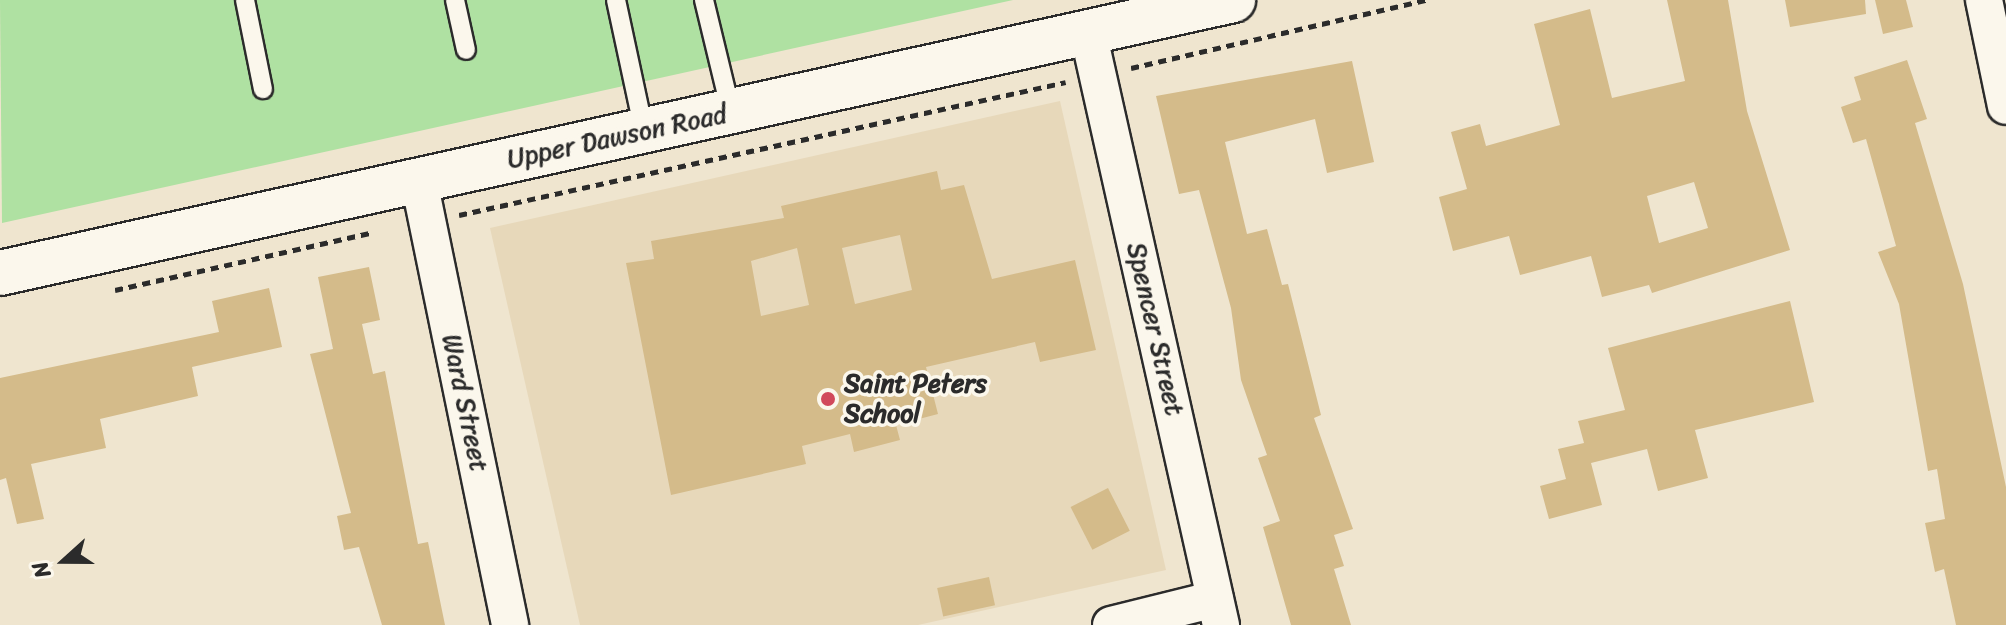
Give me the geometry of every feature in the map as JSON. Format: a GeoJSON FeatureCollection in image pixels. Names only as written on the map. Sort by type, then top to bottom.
{"type":"FeatureCollection","features":[{"type":"Feature","properties":{"kind":"street","name":"Upper Dawson Road"},"geometry":{"type":"LineString","coordinates":[[0,273],[423,201],[644,131],[1233,0]]}},
{"type":"Feature","properties":{"kind":"street"},"geometry":{"type":"LineString","coordinates":[[1984,0],[2006,106]]}},
{"type":"Feature","properties":{"kind":"street","name":"Spencer Street"},"geometry":{"type":"LineString","coordinates":[[1088,32],[1218,612]]}},
{"type":"Feature","properties":{"kind":"street","name":"Ward Street"},"geometry":{"type":"LineString","coordinates":[[423,201],[510,625]]}},
{"type":"Feature","properties":{"kind":"street"},"geometry":{"type":"LineString","coordinates":[[1111,625],[1218,612]]}},
{"type":"Feature","properties":{"kind":"lane"},"geometry":{"type":"LineString","coordinates":[[245,0],[263,89]]}},
{"type":"Feature","properties":{"kind":"lane"},"geometry":{"type":"LineString","coordinates":[[455,0],[466,50]]}},
{"type":"Feature","properties":{"kind":"lane"},"geometry":{"type":"LineString","coordinates":[[616,0],[644,131]]}},
{"type":"Feature","properties":{"kind":"lane"},"geometry":{"type":"LineString","coordinates":[[704,0],[731,112]]}},
{"type":"Feature","properties":{"kind":"path"},"geometry":{"type":"LineString","coordinates":[[107,291],[423,201],[1050,85],[1426,0]]}},
{"type":"Feature","properties":{"kind":"shaded area","name":"Saint Peters School"},"geometry":{"type":"Polygon","coordinates":[[[1060,101],[1166,570],[918,625],[580,625],[490,228],[1060,101]]]}},
{"type":"Feature","properties":{"kind":"green space"},"geometry":{"type":"Polygon","coordinates":[[[0,0],[1013,0],[2,223],[0,0]]]}},
{"type":"Feature","properties":{"kind":"building"},"geometry":{"type":"Polygon","coordinates":[[[1667,0],[1728,0],[1747,111],[1790,250],[1652,293],[1649,285],[1602,297],[1591,256],[1520,275],[1509,236],[1453,251],[1439,197],[1467,189],[1451,132],[1480,124],[1486,146],[1560,125],[1534,24],[1590,9],[1612,98],[1685,81],[1667,0]],[[1694,182],[1647,196],[1659,243],[1708,228],[1694,182]]]}},
{"type":"Feature","properties":{"kind":"building"},"geometry":{"type":"Polygon","coordinates":[[[1785,0],[1865,0],[1866,14],[1790,27],[1785,0]]]}},
{"type":"Feature","properties":{"kind":"building"},"geometry":{"type":"Polygon","coordinates":[[[1875,0],[1906,0],[1913,27],[1883,34],[1875,0]]]}},
{"type":"Feature","properties":{"kind":"building"},"geometry":{"type":"Polygon","coordinates":[[[1907,60],[1927,119],[1915,123],[1963,284],[2006,487],[2006,625],[1956,625],[1944,569],[1935,572],[1925,523],[1945,519],[1937,469],[1928,471],[1899,304],[1878,252],[1896,246],[1866,139],[1853,143],[1841,107],[1861,100],[1854,77],[1907,60]]]}},
{"type":"Feature","properties":{"kind":"building"},"geometry":{"type":"Polygon","coordinates":[[[1352,61],[1374,162],[1327,173],[1315,119],[1225,142],[1247,234],[1267,229],[1282,285],[1288,284],[1321,415],[1314,418],[1353,529],[1334,535],[1344,566],[1334,569],[1351,625],[1291,625],[1263,527],[1280,521],[1258,458],[1267,455],[1241,380],[1231,308],[1199,190],[1179,194],[1156,96],[1352,61]]]}},
{"type":"Feature","properties":{"kind":"building"},"geometry":{"type":"Polygon","coordinates":[[[937,171],[941,190],[964,185],[992,279],[1075,260],[1096,350],[1040,362],[1035,342],[926,367],[938,414],[896,425],[900,440],[854,452],[850,434],[802,446],[806,464],[671,495],[626,263],[654,259],[651,241],[784,218],[781,206],[937,171]],[[900,235],[842,248],[855,304],[912,290],[900,235]],[[797,248],[751,261],[761,316],[809,305],[797,248]]]}},
{"type":"Feature","properties":{"kind":"building"},"geometry":{"type":"Polygon","coordinates":[[[369,267],[380,320],[362,324],[373,374],[385,371],[418,544],[428,542],[445,625],[382,625],[359,547],[344,550],[337,516],[351,513],[310,354],[333,349],[318,277],[369,267]]]}},
{"type":"Feature","properties":{"kind":"building"},"geometry":{"type":"Polygon","coordinates":[[[269,288],[282,347],[192,367],[198,396],[100,419],[106,448],[31,464],[44,519],[17,524],[6,478],[0,480],[0,378],[219,332],[212,301],[269,288]]]}},
{"type":"Feature","properties":{"kind":"building"},"geometry":{"type":"Polygon","coordinates":[[[1790,301],[1814,402],[1695,430],[1708,478],[1658,491],[1647,449],[1591,463],[1602,505],[1549,519],[1540,486],[1566,479],[1558,449],[1584,443],[1578,421],[1625,410],[1608,348],[1790,301]]]}},
{"type":"Feature","properties":{"kind":"building"},"geometry":{"type":"Polygon","coordinates":[[[1108,488],[1130,531],[1092,550],[1071,507],[1108,488]]]}},
{"type":"Feature","properties":{"kind":"building"},"geometry":{"type":"Polygon","coordinates":[[[989,577],[995,605],[943,616],[937,588],[989,577]]]}},
{"type":"Feature","properties":{"kind":"place","name":"Saint Peters School"},"geometry":{"type":"Point","coordinates":[828,399]}}]}
